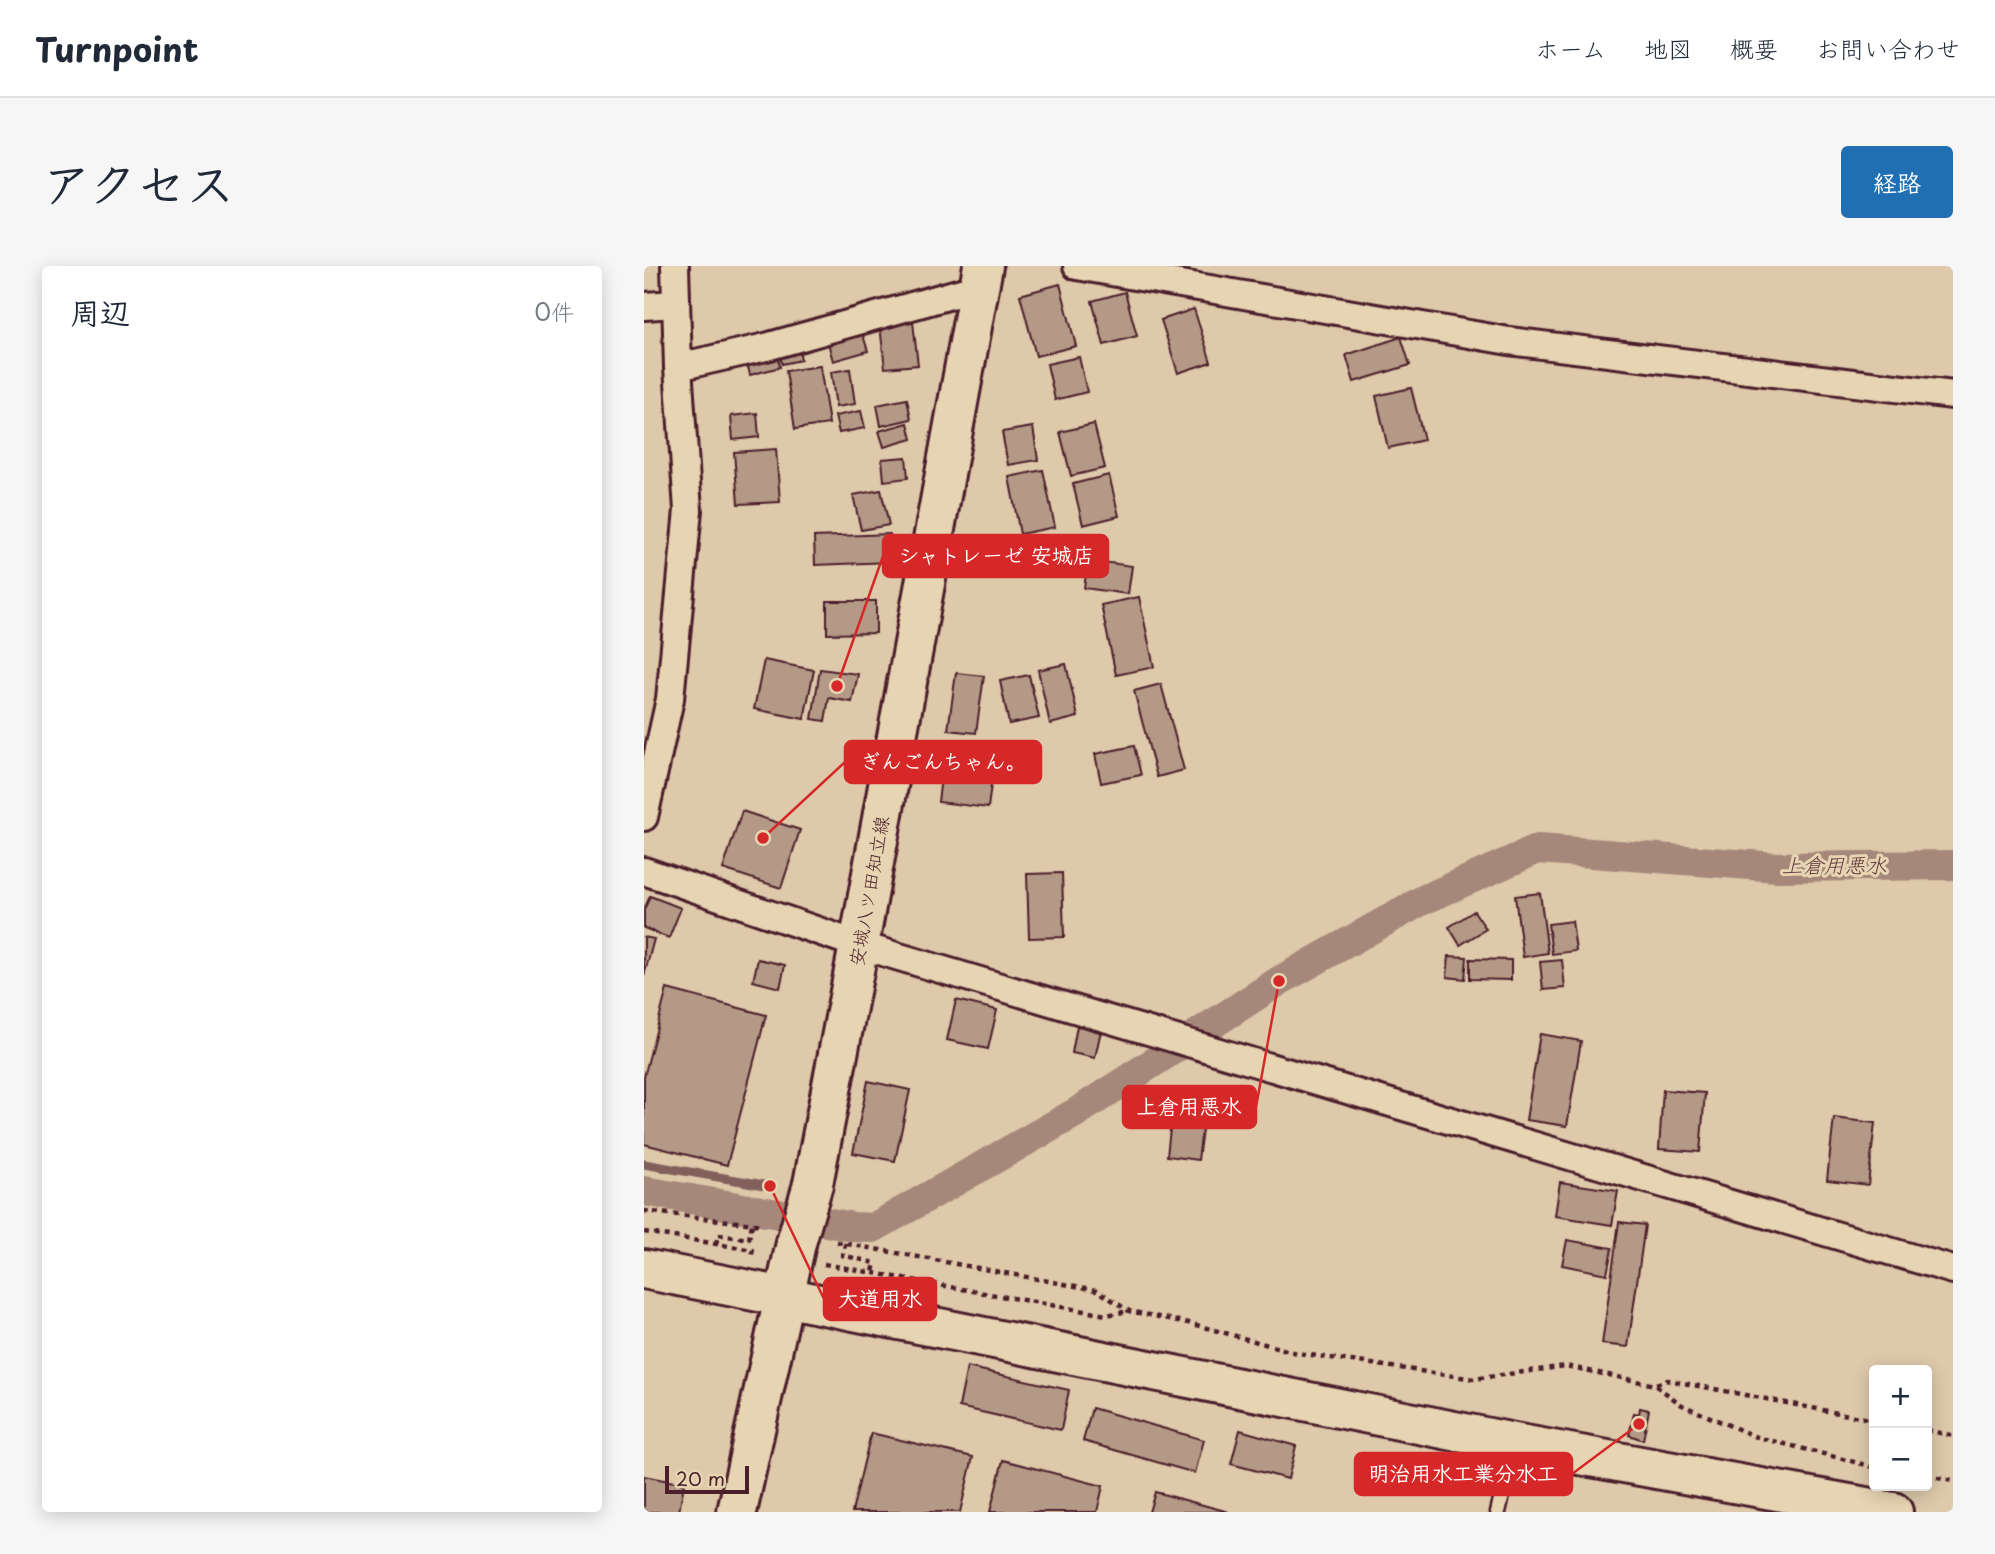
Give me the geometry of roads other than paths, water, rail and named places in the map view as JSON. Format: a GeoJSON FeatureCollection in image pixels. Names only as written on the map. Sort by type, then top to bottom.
{"type":"FeatureCollection","features":[{"type":"Feature","properties":{"kind":"street"},"geometry":{"type":"LineString","coordinates":[[644,817],[670,699],[688,510],[678,367],[675,266]]}},
{"type":"Feature","properties":{"kind":"street"},"geometry":{"type":"LineString","coordinates":[[1077,266],[1509,341],[1953,395]]}},
{"type":"Feature","properties":{"kind":"street"},"geometry":{"type":"LineString","coordinates":[[678,367],[766,347],[981,276]]}},
{"type":"Feature","properties":{"kind":"street","name":"安城八ツ田知立線"},"geometry":{"type":"LineString","coordinates":[[737,1512],[785,1296],[807,1253],[813,1184],[981,276]]}},
{"type":"Feature","properties":{"kind":"street"},"geometry":{"type":"LineString","coordinates":[[644,306],[676,304]]}},
{"type":"Feature","properties":{"kind":"street"},"geometry":{"type":"LineString","coordinates":[[644,871],[859,945],[1953,1270]]}},
{"type":"Feature","properties":{"kind":"street"},"geometry":{"type":"LineString","coordinates":[[644,1269],[1514,1443],[1893,1512]]}},
{"type":"Feature","properties":{"kind":"lane"},"geometry":{"type":"LineString","coordinates":[[1498,1512],[1514,1443]]}},
{"type":"Feature","properties":{"kind":"waterway","name":"上倉用悪水"},"geometry":{"type":"LineString","coordinates":[[644,1191],[873,1228],[1077,1112],[1279,981],[1423,900],[1538,849],[1777,867],[1953,865]]}},
{"type":"Feature","properties":{"kind":"waterway"},"geometry":{"type":"LineString","coordinates":[[644,1164],[770,1186]]}},
{"type":"Feature","properties":{"kind":"place","name":"シャトレーゼ 安城店"},"geometry":{"type":"Point","coordinates":[837,686]}},
{"type":"Feature","properties":{"kind":"place","name":"ぎんごんちゃん。"},"geometry":{"type":"Point","coordinates":[763,838]}},
{"type":"Feature","properties":{"kind":"place","name":"上倉用悪水"},"geometry":{"type":"Point","coordinates":[1279,981]}},
{"type":"Feature","properties":{"kind":"place","name":"大道用水"},"geometry":{"type":"Point","coordinates":[770,1186]}},
{"type":"Feature","properties":{"kind":"place","name":"明治用水工業分水工"},"geometry":{"type":"Point","coordinates":[1639,1424]}}]}
